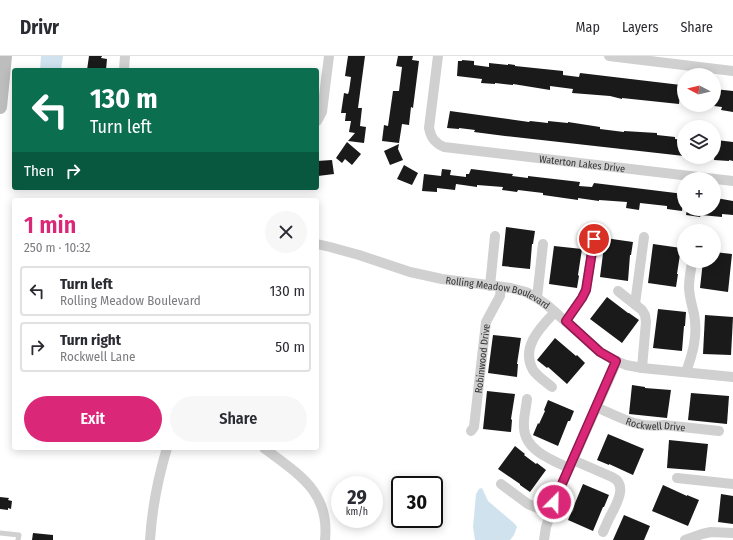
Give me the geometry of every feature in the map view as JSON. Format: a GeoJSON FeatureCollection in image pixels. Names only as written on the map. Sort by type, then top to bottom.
{"type":"FeatureCollection","features":[{"type":"Feature","properties":{"kind":"main road"},"geometry":{"type":"LineString","coordinates":[[0,107],[5,56]]}},
{"type":"Feature","properties":{"kind":"street"},"geometry":{"type":"LineString","coordinates":[[124,68],[125,56]]}},
{"type":"Feature","properties":{"kind":"street"},"geometry":{"type":"LineString","coordinates":[[319,117],[322,112],[329,56]]}},
{"type":"Feature","properties":{"kind":"street","name":"Waterton Lakes Drive"},"geometry":{"type":"LineString","coordinates":[[438,56],[429,128],[433,140],[444,147],[733,181]]}},
{"type":"Feature","properties":{"kind":"street"},"geometry":{"type":"LineString","coordinates":[[609,56],[733,71]]}},
{"type":"Feature","properties":{"kind":"street"},"geometry":{"type":"LineString","coordinates":[[490,286],[496,236]]}},
{"type":"Feature","properties":{"kind":"street"},"geometry":{"type":"LineString","coordinates":[[635,304],[644,237]]}},
{"type":"Feature","properties":{"kind":"street"},"geometry":{"type":"LineString","coordinates":[[566,321],[586,290],[594,239]]}},
{"type":"Feature","properties":{"kind":"street","name":"Rolling Meadow Boulevard"},"geometry":{"type":"LineString","coordinates":[[319,244],[359,255],[410,272],[442,279],[519,290],[537,298],[566,321],[600,352],[616,361],[631,366],[733,377]]}},
{"type":"Feature","properties":{"kind":"street"},"geometry":{"type":"LineString","coordinates":[[537,298],[543,244]]}},
{"type":"Feature","properties":{"kind":"street"},"geometry":{"type":"LineString","coordinates":[[686,372],[694,350],[695,336],[695,323],[689,296],[691,268]]}},
{"type":"Feature","properties":{"kind":"street","name":"Robinwood Drive"},"geometry":{"type":"LineString","coordinates":[[471,431],[474,427],[486,322],[500,296],[501,287]]}},
{"type":"Feature","properties":{"kind":"street"},"geometry":{"type":"LineString","coordinates":[[618,291],[643,311],[645,316],[646,322],[642,368]]}},
{"type":"Feature","properties":{"kind":"street"},"geometry":{"type":"LineString","coordinates":[[552,387],[534,370],[530,363],[529,352],[533,338],[555,312]]}},
{"type":"Feature","properties":{"kind":"street"},"geometry":{"type":"LineString","coordinates":[[544,540],[550,513],[556,498],[616,361]]}},
{"type":"Feature","properties":{"kind":"street"},"geometry":{"type":"LineString","coordinates":[[527,399],[524,427],[525,436],[533,448],[553,461],[571,464],[616,479],[619,484],[620,497],[603,532]]}},
{"type":"Feature","properties":{"kind":"street","name":"Rockwell Drive"},"geometry":{"type":"LineString","coordinates":[[596,407],[635,424],[655,426],[664,425],[718,431]]}},
{"type":"Feature","properties":{"kind":"street"},"geometry":{"type":"LineString","coordinates":[[150,540],[151,518],[159,474],[166,450]]}},
{"type":"Feature","properties":{"kind":"street"},"geometry":{"type":"LineString","coordinates":[[267,450],[302,477],[314,490],[323,508],[326,529],[325,540]]}},
{"type":"Feature","properties":{"kind":"street"},"geometry":{"type":"LineString","coordinates":[[677,478],[733,484]]}},
{"type":"Feature","properties":{"kind":"street"},"geometry":{"type":"LineString","coordinates":[[501,484],[528,504],[550,513]]}},
{"type":"Feature","properties":{"kind":"street"},"geometry":{"type":"LineString","coordinates":[[685,540],[710,532],[733,533]]}},
{"type":"Feature","properties":{"kind":"lane"},"geometry":{"type":"LineString","coordinates":[[0,533],[19,535],[18,540]]}},
{"type":"Feature","properties":{"kind":"water"},"geometry":{"type":"Polygon","coordinates":[[[41,56],[63,56],[61,68],[40,68],[41,56]]]}},
{"type":"Feature","properties":{"kind":"water"},"geometry":{"type":"Polygon","coordinates":[[[482,488],[488,501],[517,527],[510,540],[475,540],[473,527],[476,494],[479,489],[482,488]]]}},
{"type":"Feature","properties":{"kind":"building"},"geometry":{"type":"Polygon","coordinates":[[[89,56],[102,56],[101,58],[107,59],[106,68],[87,68],[89,56]]]}},
{"type":"Feature","properties":{"kind":"building"},"geometry":{"type":"Polygon","coordinates":[[[348,56],[365,56],[358,108],[362,108],[360,126],[366,127],[364,143],[348,141],[355,133],[349,132],[351,121],[345,121],[346,113],[341,113],[344,93],[348,94],[351,77],[345,76],[348,56]]]}},
{"type":"Feature","properties":{"kind":"building"},"geometry":{"type":"Polygon","coordinates":[[[398,56],[413,56],[412,60],[419,61],[413,108],[411,107],[409,125],[402,124],[399,143],[382,141],[384,125],[388,126],[393,91],[399,91],[402,67],[396,66],[398,56]]]}},
{"type":"Feature","properties":{"kind":"building"},"geometry":{"type":"Polygon","coordinates":[[[458,61],[474,61],[474,65],[489,67],[489,63],[508,64],[563,71],[563,75],[579,77],[580,73],[677,85],[677,104],[572,93],[573,89],[550,86],[550,90],[513,84],[481,83],[482,79],[457,76],[458,61]]]}},
{"type":"Feature","properties":{"kind":"building"},"geometry":{"type":"Polygon","coordinates":[[[721,90],[733,91],[733,112],[721,110],[721,90]]]}},
{"type":"Feature","properties":{"kind":"building"},"geometry":{"type":"Polygon","coordinates":[[[450,111],[529,122],[568,122],[600,127],[600,129],[624,132],[657,133],[657,135],[675,137],[675,139],[677,139],[677,155],[505,136],[474,132],[475,130],[459,128],[447,128],[450,111]]]}},
{"type":"Feature","properties":{"kind":"building"},"geometry":{"type":"Polygon","coordinates":[[[721,141],[733,142],[733,161],[721,160],[721,141]]]}},
{"type":"Feature","properties":{"kind":"building"},"geometry":{"type":"Polygon","coordinates":[[[347,142],[361,154],[352,165],[345,159],[342,163],[336,158],[347,142]]]}},
{"type":"Feature","properties":{"kind":"building"},"geometry":{"type":"Polygon","coordinates":[[[399,144],[398,149],[403,160],[390,165],[384,151],[399,144]]]}},
{"type":"Feature","properties":{"kind":"building"},"geometry":{"type":"Polygon","coordinates":[[[332,160],[334,174],[319,176],[319,161],[332,160]]]}},
{"type":"Feature","properties":{"kind":"building"},"geometry":{"type":"Polygon","coordinates":[[[404,165],[418,173],[412,185],[397,179],[404,165]]]}},
{"type":"Feature","properties":{"kind":"building"},"geometry":{"type":"Polygon","coordinates":[[[442,169],[451,170],[450,175],[466,177],[466,174],[469,174],[471,169],[513,174],[512,176],[528,178],[528,176],[580,182],[579,186],[592,187],[594,183],[677,193],[677,210],[667,209],[667,206],[640,203],[639,210],[626,208],[627,202],[599,201],[578,198],[578,200],[543,195],[543,193],[502,190],[503,187],[477,185],[477,187],[456,184],[455,190],[437,188],[437,192],[422,191],[424,174],[441,176],[442,169]]]}},
{"type":"Feature","properties":{"kind":"building"},"geometry":{"type":"Polygon","coordinates":[[[721,199],[733,201],[733,215],[722,214],[722,217],[712,216],[721,216],[721,199]]]}},
{"type":"Feature","properties":{"kind":"building"},"geometry":{"type":"Polygon","coordinates":[[[506,227],[535,231],[532,244],[530,269],[502,266],[506,227]]]}},
{"type":"Feature","properties":{"kind":"building"},"geometry":{"type":"Polygon","coordinates":[[[605,238],[633,242],[630,255],[628,281],[600,277],[605,238]]]}},
{"type":"Feature","properties":{"kind":"building"},"geometry":{"type":"Polygon","coordinates":[[[653,244],[677,247],[678,274],[676,287],[648,283],[653,244]]]}},
{"type":"Feature","properties":{"kind":"building"},"geometry":{"type":"Polygon","coordinates":[[[554,246],[582,249],[577,288],[549,284],[554,246]]]}},
{"type":"Feature","properties":{"kind":"building"},"geometry":{"type":"Polygon","coordinates":[[[721,253],[732,254],[728,292],[700,288],[702,268],[721,268],[721,253]]]}},
{"type":"Feature","properties":{"kind":"building"},"geometry":{"type":"Polygon","coordinates":[[[607,297],[639,320],[622,343],[590,319],[607,297]]]}},
{"type":"Feature","properties":{"kind":"building"},"geometry":{"type":"Polygon","coordinates":[[[658,309],[686,312],[682,351],[653,348],[658,309]]]}},
{"type":"Feature","properties":{"kind":"building"},"geometry":{"type":"Polygon","coordinates":[[[705,315],[733,317],[731,355],[703,354],[705,315]]]}},
{"type":"Feature","properties":{"kind":"building"},"geometry":{"type":"Polygon","coordinates":[[[493,335],[521,338],[517,364],[517,377],[488,373],[493,335]]]}},
{"type":"Feature","properties":{"kind":"building"},"geometry":{"type":"Polygon","coordinates":[[[555,338],[585,363],[567,384],[548,367],[547,368],[537,360],[555,338]]]}},
{"type":"Feature","properties":{"kind":"building"},"geometry":{"type":"Polygon","coordinates":[[[632,385],[645,388],[671,390],[667,418],[629,414],[632,385]]]}},
{"type":"Feature","properties":{"kind":"building"},"geometry":{"type":"Polygon","coordinates":[[[487,391],[515,394],[511,419],[511,432],[483,429],[487,391]]]}},
{"type":"Feature","properties":{"kind":"building"},"geometry":{"type":"Polygon","coordinates":[[[691,393],[729,396],[727,424],[688,420],[691,393]]]}},
{"type":"Feature","properties":{"kind":"building"},"geometry":{"type":"Polygon","coordinates":[[[548,400],[574,411],[570,421],[568,421],[558,446],[533,435],[545,411],[544,410],[548,400]]]}},
{"type":"Feature","properties":{"kind":"building"},"geometry":{"type":"Polygon","coordinates":[[[608,434],[644,449],[633,475],[597,460],[608,434]]]}},
{"type":"Feature","properties":{"kind":"building"},"geometry":{"type":"Polygon","coordinates":[[[669,440],[708,444],[705,471],[667,468],[669,440]]]}},
{"type":"Feature","properties":{"kind":"building"},"geometry":{"type":"Polygon","coordinates":[[[515,446],[525,454],[524,455],[546,470],[530,492],[498,469],[515,446]]]}},
{"type":"Feature","properties":{"kind":"building"},"geometry":{"type":"Polygon","coordinates":[[[583,484],[609,495],[593,531],[568,520],[583,484]]]}},
{"type":"Feature","properties":{"kind":"building"},"geometry":{"type":"Polygon","coordinates":[[[663,485],[699,500],[688,526],[652,511],[663,485]]]}},
{"type":"Feature","properties":{"kind":"building"},"geometry":{"type":"Polygon","coordinates":[[[721,494],[733,496],[733,524],[718,522],[721,494]]]}},
{"type":"Feature","properties":{"kind":"building"},"geometry":{"type":"Polygon","coordinates":[[[0,497],[9,498],[8,500],[12,501],[11,509],[0,509],[0,497]]]}},
{"type":"Feature","properties":{"kind":"building"},"geometry":{"type":"Polygon","coordinates":[[[624,515],[650,526],[644,540],[613,540],[624,515]]]}},
{"type":"Feature","properties":{"kind":"building"},"geometry":{"type":"Polygon","coordinates":[[[33,533],[53,535],[53,540],[32,540],[33,533]]]}},
{"type":"Feature","properties":{"kind":"route"},"geometry":{"type":"LineString","coordinates":[[554,502],[616,361],[600,352],[566,321],[588,287],[594,239]]}}]}
